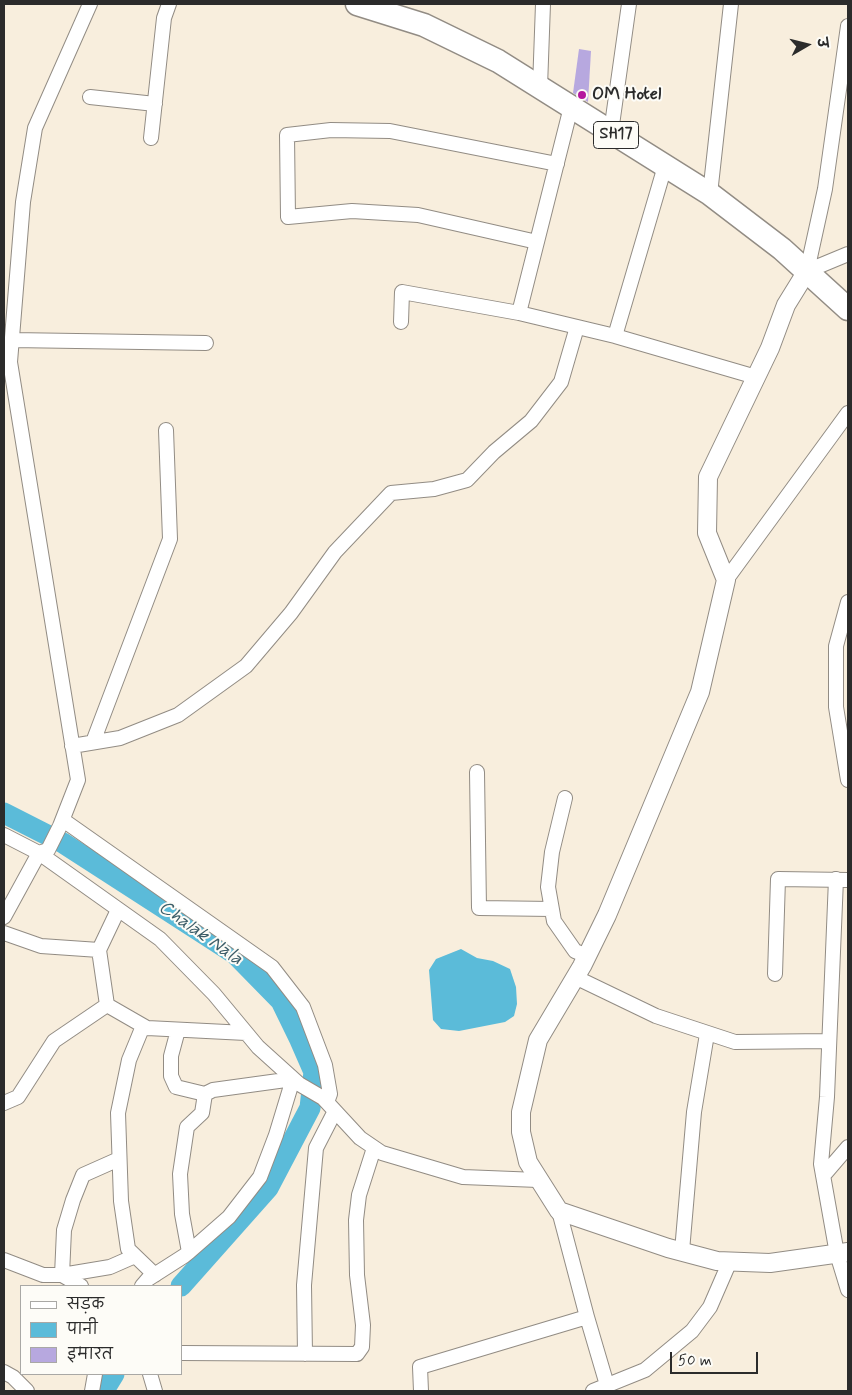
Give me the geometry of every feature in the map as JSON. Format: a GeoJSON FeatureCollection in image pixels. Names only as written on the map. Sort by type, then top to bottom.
{"type":"FeatureCollection","features":[{"type":"Feature","properties":{"kind":"main road","name":"SH17"},"geometry":{"type":"LineString","coordinates":[[357,4],[424,25],[498,61],[540,87],[710,194],[782,249],[848,309]]}},
{"type":"Feature","properties":{"kind":"street"},"geometry":{"type":"LineString","coordinates":[[4,917],[61,823],[78,780],[10,362],[23,202],[35,128],[90,4]]}},
{"type":"Feature","properties":{"kind":"street"},"geometry":{"type":"LineString","coordinates":[[151,138],[164,18],[169,4]]}},
{"type":"Feature","properties":{"kind":"street"},"geometry":{"type":"LineString","coordinates":[[540,87],[543,4]]}},
{"type":"Feature","properties":{"kind":"street"},"geometry":{"type":"LineString","coordinates":[[611,132],[629,4]]}},
{"type":"Feature","properties":{"kind":"street"},"geometry":{"type":"LineString","coordinates":[[710,194],[731,4]]}},
{"type":"Feature","properties":{"kind":"street"},"geometry":{"type":"LineString","coordinates":[[726,580],[707,534],[708,478],[770,348],[786,305],[807,271],[825,188],[848,26]]}},
{"type":"Feature","properties":{"kind":"street"},"geometry":{"type":"LineString","coordinates":[[90,97],[155,104]]}},
{"type":"Feature","properties":{"kind":"street"},"geometry":{"type":"LineString","coordinates":[[519,313],[571,107]]}},
{"type":"Feature","properties":{"kind":"street"},"geometry":{"type":"LineString","coordinates":[[537,242],[418,215],[352,211],[288,217],[287,135],[332,130],[390,131],[557,164]]}},
{"type":"Feature","properties":{"kind":"street"},"geometry":{"type":"LineString","coordinates":[[615,336],[664,166]]}},
{"type":"Feature","properties":{"kind":"street"},"geometry":{"type":"LineString","coordinates":[[807,271],[848,254]]}},
{"type":"Feature","properties":{"kind":"street"},"geometry":{"type":"LineString","coordinates":[[401,322],[402,292],[519,313],[615,336],[756,377]]}},
{"type":"Feature","properties":{"kind":"street"},"geometry":{"type":"LineString","coordinates":[[72,746],[120,738],[178,715],[246,666],[291,612],[335,552],[391,493],[434,489],[467,480],[494,452],[531,421],[562,382],[577,327]]}},
{"type":"Feature","properties":{"kind":"street"},"geometry":{"type":"LineString","coordinates":[[12,340],[206,343]]}},
{"type":"Feature","properties":{"kind":"street"},"geometry":{"type":"LineString","coordinates":[[607,1388],[559,1210],[528,1162],[521,1132],[521,1112],[538,1040],[587,956],[608,915],[700,692],[726,580],[848,413]]}},
{"type":"Feature","properties":{"kind":"street"},"geometry":{"type":"LineString","coordinates":[[93,742],[170,539],[166,430]]}},
{"type":"Feature","properties":{"kind":"street"},"geometry":{"type":"LineString","coordinates":[[848,602],[836,646],[836,707],[848,780]]}},
{"type":"Feature","properties":{"kind":"street"},"geometry":{"type":"LineString","coordinates":[[477,772],[479,908],[552,909]]}},
{"type":"Feature","properties":{"kind":"street"},"geometry":{"type":"LineString","coordinates":[[565,798],[552,852],[548,887],[554,921],[575,951],[587,956]]}},
{"type":"Feature","properties":{"kind":"street"},"geometry":{"type":"LineString","coordinates":[[61,823],[272,967],[303,1007],[325,1065],[330,1094],[316,1148],[304,1285],[305,1354]]}},
{"type":"Feature","properties":{"kind":"street"},"geometry":{"type":"LineString","coordinates":[[4,835],[43,852],[118,910],[160,939],[214,994],[258,1048],[296,1081],[328,1103],[360,1138],[374,1148],[382,1153],[462,1177],[538,1180]]}},
{"type":"Feature","properties":{"kind":"street"},"geometry":{"type":"LineString","coordinates":[[775,974],[778,878],[842,880],[821,1164],[843,1253],[848,1290]]}},
{"type":"Feature","properties":{"kind":"street"},"geometry":{"type":"LineString","coordinates":[[118,910],[99,950],[107,1004],[147,1028],[246,1033]]}},
{"type":"Feature","properties":{"kind":"street"},"geometry":{"type":"LineString","coordinates":[[4,933],[41,946],[99,950]]}},
{"type":"Feature","properties":{"kind":"street"},"geometry":{"type":"LineString","coordinates":[[575,977],[656,1016],[735,1042],[829,1041]]}},
{"type":"Feature","properties":{"kind":"street"},"geometry":{"type":"LineString","coordinates":[[4,1103],[18,1097],[54,1041],[107,1004]]}},
{"type":"Feature","properties":{"kind":"street"},"geometry":{"type":"LineString","coordinates":[[143,1026],[129,1060],[118,1113],[121,1201],[128,1249],[155,1275]]}},
{"type":"Feature","properties":{"kind":"street"},"geometry":{"type":"LineString","coordinates":[[178,1030],[171,1056],[171,1076],[176,1087],[205,1094],[213,1090],[296,1081]]}},
{"type":"Feature","properties":{"kind":"street"},"geometry":{"type":"LineString","coordinates":[[682,1251],[694,1112],[707,1034]]}},
{"type":"Feature","properties":{"kind":"street"},"geometry":{"type":"LineString","coordinates":[[143,1285],[148,1279],[189,1252],[229,1217],[260,1177],[296,1081]]}},
{"type":"Feature","properties":{"kind":"street"},"geometry":{"type":"LineString","coordinates":[[189,1252],[182,1214],[180,1174],[187,1127],[202,1113],[205,1094]]}},
{"type":"Feature","properties":{"kind":"street"},"geometry":{"type":"LineString","coordinates":[[823,1176],[848,1147]]}},
{"type":"Feature","properties":{"kind":"street"},"geometry":{"type":"LineString","coordinates":[[182,1353],[357,1354],[362,1347],[363,1325],[357,1275],[356,1220],[359,1195],[374,1148]]}},
{"type":"Feature","properties":{"kind":"street"},"geometry":{"type":"LineString","coordinates":[[62,1275],[64,1230],[83,1175],[119,1159]]}},
{"type":"Feature","properties":{"kind":"street"},"geometry":{"type":"LineString","coordinates":[[559,1210],[717,1261],[770,1263],[843,1253]]}},
{"type":"Feature","properties":{"kind":"street"},"geometry":{"type":"LineString","coordinates":[[4,1260],[43,1275],[62,1275],[110,1267],[135,1256]]}},
{"type":"Feature","properties":{"kind":"street"},"geometry":{"type":"LineString","coordinates":[[593,1391],[607,1388],[645,1370],[692,1331],[710,1306],[730,1261]]}},
{"type":"Feature","properties":{"kind":"street"},"geometry":{"type":"LineString","coordinates":[[62,1275],[79,1285]]}},
{"type":"Feature","properties":{"kind":"street"},"geometry":{"type":"LineString","coordinates":[[421,1391],[420,1367],[587,1317]]}},
{"type":"Feature","properties":{"kind":"street"},"geometry":{"type":"LineString","coordinates":[[4,1372],[13,1377],[27,1391]]}},
{"type":"Feature","properties":{"kind":"street"},"geometry":{"type":"LineString","coordinates":[[92,1391],[95,1375]]}},
{"type":"Feature","properties":{"kind":"street"},"geometry":{"type":"LineString","coordinates":[[150,1375],[155,1391]]}},
{"type":"Feature","properties":{"kind":"water"},"geometry":{"type":"Polygon","coordinates":[[[461,949],[477,958],[493,961],[510,969],[516,987],[517,1004],[514,1016],[505,1022],[459,1031],[441,1029],[433,1020],[429,970],[436,959],[461,949]]]}},
{"type":"Feature","properties":{"kind":"building","name":"OM Hotel"},"geometry":{"type":"Polygon","coordinates":[[[579,49],[591,51],[588,102],[573,93],[579,49]]]}},
{"type":"Feature","properties":{"kind":"waterway","name":"Chalak Nala"},"geometry":{"type":"LineString","coordinates":[[4,813],[63,843],[235,954],[281,1001],[314,1072],[310,1108],[268,1188],[182,1285]]}},
{"type":"Feature","properties":{"kind":"waterway","name":"Chalak Nala"},"geometry":{"type":"LineString","coordinates":[[106,1391],[106,1387],[113,1375]]}},
{"type":"Feature","properties":{"kind":"place","name":"OM Hotel"},"geometry":{"type":"Point","coordinates":[582,95]}}]}
